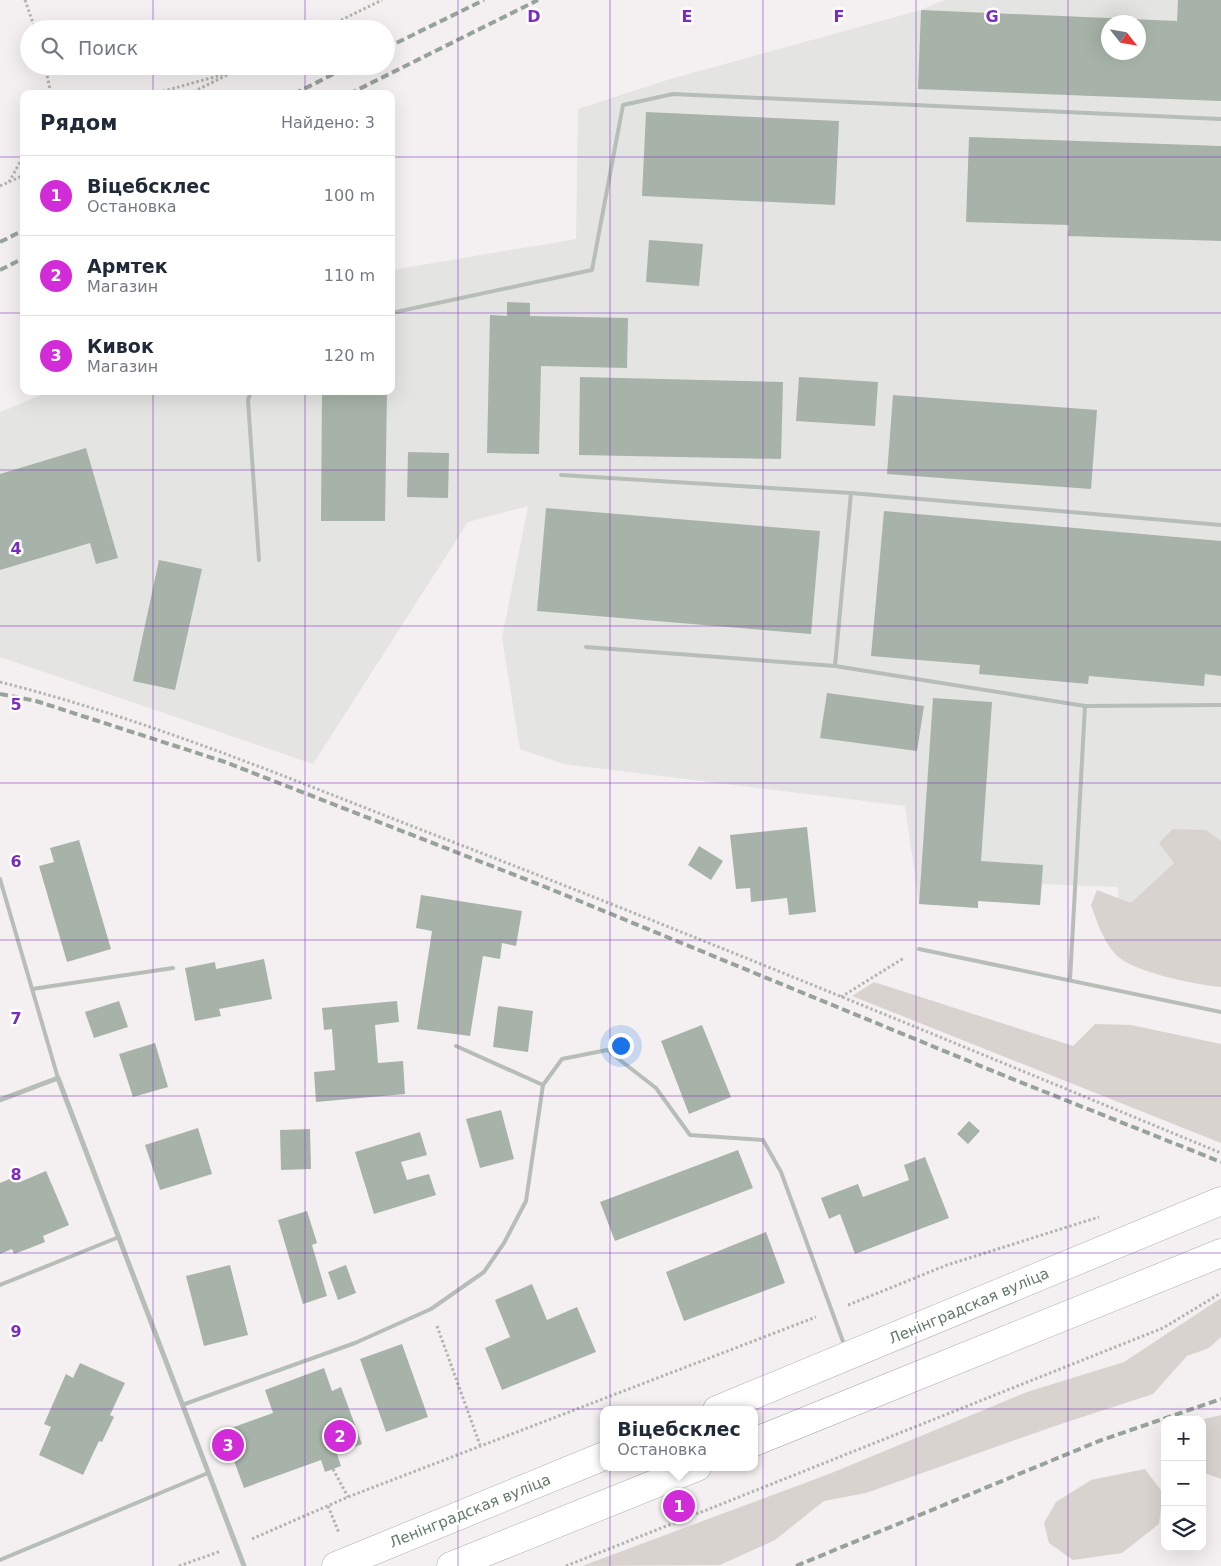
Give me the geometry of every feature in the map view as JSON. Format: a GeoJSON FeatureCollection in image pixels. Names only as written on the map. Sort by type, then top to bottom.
{"type":"FeatureCollection","features":[{"type":"Feature","properties":{"kind":"main road","name":"Ленінградская вуліца"},"geometry":{"type":"LineString","coordinates":[[727,1406],[1221,1201]]}},
{"type":"Feature","properties":{"kind":"main road"},"geometry":{"type":"LineString","coordinates":[[758,1440],[1221,1253]]}},
{"type":"Feature","properties":{"kind":"main road","name":"Ленінградская вуліца"},"geometry":{"type":"LineString","coordinates":[[336,1566],[600,1458]]}},
{"type":"Feature","properties":{"kind":"main road"},"geometry":{"type":"LineString","coordinates":[[458,1565],[687,1471]]}},
{"type":"Feature","properties":{"kind":"street"},"geometry":{"type":"LineString","coordinates":[[0,1100],[58,1078],[244,1566]]}},
{"type":"Feature","properties":{"kind":"lane"},"geometry":{"type":"LineString","coordinates":[[395,311],[592,270],[624,105],[673,94],[1221,119]]}},
{"type":"Feature","properties":{"kind":"lane"},"geometry":{"type":"LineString","coordinates":[[250,395],[248,400],[258,560]]}},
{"type":"Feature","properties":{"kind":"lane"},"geometry":{"type":"LineString","coordinates":[[561,475],[851,493],[1221,525]]}},
{"type":"Feature","properties":{"kind":"lane"},"geometry":{"type":"LineString","coordinates":[[835,666],[851,493]]}},
{"type":"Feature","properties":{"kind":"lane"},"geometry":{"type":"LineString","coordinates":[[586,647],[835,666],[1085,706],[1221,705]]}},
{"type":"Feature","properties":{"kind":"lane"},"geometry":{"type":"LineString","coordinates":[[1070,980],[1085,706]]}},
{"type":"Feature","properties":{"kind":"lane"},"geometry":{"type":"LineString","coordinates":[[0,879],[58,1078]]}},
{"type":"Feature","properties":{"kind":"lane"},"geometry":{"type":"LineString","coordinates":[[919,949],[1221,1012]]}},
{"type":"Feature","properties":{"kind":"lane"},"geometry":{"type":"LineString","coordinates":[[32,989],[173,968]]}},
{"type":"Feature","properties":{"kind":"lane"},"geometry":{"type":"LineString","coordinates":[[456,1046],[543,1085]]}},
{"type":"Feature","properties":{"kind":"lane"},"geometry":{"type":"LineString","coordinates":[[182,1405],[355,1343],[431,1309],[484,1272],[504,1243],[526,1201],[543,1085],[562,1059],[606,1050],[656,1088],[690,1135],[763,1140],[781,1172],[848,1356]]}},
{"type":"Feature","properties":{"kind":"lane"},"geometry":{"type":"LineString","coordinates":[[0,1285],[119,1237]]}},
{"type":"Feature","properties":{"kind":"lane"},"geometry":{"type":"LineString","coordinates":[[0,1560],[208,1473]]}},
{"type":"Feature","properties":{"kind":"path"},"geometry":{"type":"LineString","coordinates":[[25,0],[33,20]]}},
{"type":"Feature","properties":{"kind":"path"},"geometry":{"type":"LineString","coordinates":[[341,20],[382,0]]}},
{"type":"Feature","properties":{"kind":"path"},"geometry":{"type":"LineString","coordinates":[[47,75],[49,90]]}},
{"type":"Feature","properties":{"kind":"path"},"geometry":{"type":"LineString","coordinates":[[167,90],[222,75]]}},
{"type":"Feature","properties":{"kind":"path"},"geometry":{"type":"LineString","coordinates":[[197,90],[228,75]]}},
{"type":"Feature","properties":{"kind":"path"},"geometry":{"type":"LineString","coordinates":[[9,182],[20,162]]}},
{"type":"Feature","properties":{"kind":"path"},"geometry":{"type":"LineString","coordinates":[[0,186],[20,177]]}},
{"type":"Feature","properties":{"kind":"path"},"geometry":{"type":"LineString","coordinates":[[0,682],[72,700],[508,863],[1221,1153]]}},
{"type":"Feature","properties":{"kind":"path"},"geometry":{"type":"LineString","coordinates":[[840,998],[919,949]]}},
{"type":"Feature","properties":{"kind":"path"},"geometry":{"type":"LineString","coordinates":[[180,1566],[235,1546],[348,1497],[480,1445],[832,1311],[946,1265],[1107,1214]]}},
{"type":"Feature","properties":{"kind":"path"},"geometry":{"type":"LineString","coordinates":[[566,1566],[1163,1328],[1221,1293]]}},
{"type":"Feature","properties":{"kind":"path"},"geometry":{"type":"LineString","coordinates":[[431,1309],[480,1445]]}},
{"type":"Feature","properties":{"kind":"path"},"geometry":{"type":"LineString","coordinates":[[333,1469],[348,1497]]}},
{"type":"Feature","properties":{"kind":"path"},"geometry":{"type":"LineString","coordinates":[[328,1506],[340,1536]]}},
{"type":"Feature","properties":{"kind":"shaded area"},"geometry":{"type":"Polygon","coordinates":[[[944,0],[1221,0],[1221,978],[1117,952],[1118,887],[1042,884],[1040,905],[979,901],[978,908],[919,904],[905,806],[564,764],[520,749],[502,638],[528,506],[468,522],[313,764],[0,657],[0,412],[41,395],[395,395],[395,269],[576,239],[578,109],[670,79],[921,10],[944,0]]]}},
{"type":"Feature","properties":{"kind":"shaded area"},"geometry":{"type":"Polygon","coordinates":[[[1173,829],[1206,830],[1221,841],[1221,987],[1197,984],[1149,972],[1123,961],[1107,943],[1091,905],[1097,890],[1131,903],[1174,863],[1159,843],[1173,829]]]}},
{"type":"Feature","properties":{"kind":"shaded area"},"geometry":{"type":"Polygon","coordinates":[[[874,982],[1073,1046],[1095,1024],[1131,1025],[1221,1044],[1221,1143],[852,996],[874,982]]]}},
{"type":"Feature","properties":{"kind":"shaded area"},"geometry":{"type":"Polygon","coordinates":[[[1221,1298],[1221,1337],[1209,1348],[1187,1356],[1153,1394],[1055,1426],[866,1493],[824,1501],[775,1540],[720,1565],[582,1566],[829,1474],[1027,1392],[1124,1362],[1221,1298]]]}},
{"type":"Feature","properties":{"kind":"shaded area"},"geometry":{"type":"Polygon","coordinates":[[[1221,1415],[1221,1479],[1206,1473],[1206,1419],[1221,1415]]]}},
{"type":"Feature","properties":{"kind":"shaded area"},"geometry":{"type":"Polygon","coordinates":[[[1145,1469],[1161,1490],[1159,1524],[1122,1553],[1073,1560],[1049,1543],[1044,1523],[1056,1502],[1091,1480],[1145,1469]]]}},
{"type":"Feature","properties":{"kind":"building"},"geometry":{"type":"Polygon","coordinates":[[[1178,0],[1221,0],[1221,101],[918,89],[921,10],[1101,18],[1101,60],[1146,60],[1146,20],[1177,21],[1178,0]]]}},
{"type":"Feature","properties":{"kind":"building"},"geometry":{"type":"Polygon","coordinates":[[[646,112],[839,121],[835,205],[642,196],[646,112]]]}},
{"type":"Feature","properties":{"kind":"building"},"geometry":{"type":"Polygon","coordinates":[[[969,137],[1221,146],[1221,241],[1068,236],[1069,225],[966,222],[969,137]]]}},
{"type":"Feature","properties":{"kind":"building"},"geometry":{"type":"Polygon","coordinates":[[[649,240],[703,244],[699,286],[646,282],[649,240]]]}},
{"type":"Feature","properties":{"kind":"building"},"geometry":{"type":"Polygon","coordinates":[[[507,302],[530,303],[530,316],[628,318],[627,368],[541,366],[539,454],[487,453],[490,315],[507,316],[507,302]]]}},
{"type":"Feature","properties":{"kind":"building"},"geometry":{"type":"Polygon","coordinates":[[[580,377],[783,382],[781,459],[579,455],[580,377]]]}},
{"type":"Feature","properties":{"kind":"building"},"geometry":{"type":"Polygon","coordinates":[[[799,377],[878,382],[875,426],[796,421],[799,377]]]}},
{"type":"Feature","properties":{"kind":"building"},"geometry":{"type":"Polygon","coordinates":[[[322,395],[387,395],[385,521],[321,521],[322,395]]]}},
{"type":"Feature","properties":{"kind":"building"},"geometry":{"type":"Polygon","coordinates":[[[893,395],[1097,410],[1091,489],[887,474],[893,395]]]}},
{"type":"Feature","properties":{"kind":"building"},"geometry":{"type":"Polygon","coordinates":[[[86,448],[118,558],[96,564],[90,543],[0,570],[0,474],[86,448]]]}},
{"type":"Feature","properties":{"kind":"building"},"geometry":{"type":"Polygon","coordinates":[[[408,452],[449,453],[448,498],[407,497],[408,452]]]}},
{"type":"Feature","properties":{"kind":"building"},"geometry":{"type":"Polygon","coordinates":[[[546,508],[820,531],[811,634],[537,611],[546,508]]]}},
{"type":"Feature","properties":{"kind":"building"},"geometry":{"type":"Polygon","coordinates":[[[884,511],[1221,541],[1221,676],[1205,674],[1204,686],[1089,676],[1088,684],[979,674],[980,665],[871,656],[884,511]]]}},
{"type":"Feature","properties":{"kind":"building"},"geometry":{"type":"Polygon","coordinates":[[[159,560],[202,569],[175,690],[133,681],[159,560]]]}},
{"type":"Feature","properties":{"kind":"building"},"geometry":{"type":"Polygon","coordinates":[[[827,693],[924,706],[917,751],[820,738],[827,693]]]}},
{"type":"Feature","properties":{"kind":"building"},"geometry":{"type":"Polygon","coordinates":[[[933,698],[992,702],[981,861],[1043,865],[1040,905],[978,901],[978,908],[919,904],[933,698]]]}},
{"type":"Feature","properties":{"kind":"building"},"geometry":{"type":"Polygon","coordinates":[[[807,827],[816,912],[789,915],[787,898],[751,902],[750,888],[736,889],[730,835],[807,827]]]}},
{"type":"Feature","properties":{"kind":"building"},"geometry":{"type":"Polygon","coordinates":[[[79,840],[111,949],[67,962],[39,866],[54,862],[50,848],[79,840]]]}},
{"type":"Feature","properties":{"kind":"building"},"geometry":{"type":"Polygon","coordinates":[[[699,846],[723,861],[711,880],[688,865],[699,846]]]}},
{"type":"Feature","properties":{"kind":"building"},"geometry":{"type":"Polygon","coordinates":[[[421,895],[522,911],[516,946],[502,943],[500,959],[483,956],[470,1036],[417,1029],[432,931],[416,928],[421,895]]]}},
{"type":"Feature","properties":{"kind":"building"},"geometry":{"type":"Polygon","coordinates":[[[264,959],[272,999],[219,1009],[221,1016],[195,1021],[185,968],[215,962],[216,969],[264,959]]]}},
{"type":"Feature","properties":{"kind":"building"},"geometry":{"type":"Polygon","coordinates":[[[119,1001],[128,1027],[94,1038],[85,1012],[119,1001]]]}},
{"type":"Feature","properties":{"kind":"building"},"geometry":{"type":"Polygon","coordinates":[[[397,1001],[399,1022],[375,1025],[378,1063],[403,1061],[405,1094],[316,1102],[314,1072],[335,1070],[332,1029],[324,1030],[322,1008],[397,1001]]]}},
{"type":"Feature","properties":{"kind":"building"},"geometry":{"type":"Polygon","coordinates":[[[498,1006],[533,1011],[528,1052],[493,1047],[498,1006]]]}},
{"type":"Feature","properties":{"kind":"building"},"geometry":{"type":"Polygon","coordinates":[[[702,1025],[731,1097],[689,1114],[661,1041],[702,1025]]]}},
{"type":"Feature","properties":{"kind":"building"},"geometry":{"type":"Polygon","coordinates":[[[155,1043],[168,1087],[133,1097],[119,1054],[155,1043]]]}},
{"type":"Feature","properties":{"kind":"building"},"geometry":{"type":"Polygon","coordinates":[[[501,1110],[514,1159],[480,1168],[466,1119],[501,1110]]]}},
{"type":"Feature","properties":{"kind":"building"},"geometry":{"type":"Polygon","coordinates":[[[969,1121],[980,1131],[968,1144],[957,1134],[969,1121]]]}},
{"type":"Feature","properties":{"kind":"building"},"geometry":{"type":"Polygon","coordinates":[[[198,1128],[212,1174],[160,1190],[145,1145],[198,1128]]]}},
{"type":"Feature","properties":{"kind":"building"},"geometry":{"type":"Polygon","coordinates":[[[310,1129],[311,1169],[281,1170],[280,1130],[310,1129]]]}},
{"type":"Feature","properties":{"kind":"building"},"geometry":{"type":"Polygon","coordinates":[[[420,1132],[427,1155],[401,1162],[407,1180],[429,1174],[436,1195],[374,1214],[355,1152],[420,1132]]]}},
{"type":"Feature","properties":{"kind":"building"},"geometry":{"type":"Polygon","coordinates":[[[738,1150],[753,1188],[615,1241],[600,1202],[738,1150]]]}},
{"type":"Feature","properties":{"kind":"building"},"geometry":{"type":"Polygon","coordinates":[[[925,1157],[949,1218],[855,1254],[840,1214],[829,1219],[821,1198],[858,1184],[863,1197],[909,1180],[904,1165],[925,1157]]]}},
{"type":"Feature","properties":{"kind":"building"},"geometry":{"type":"Polygon","coordinates":[[[46,1171],[69,1225],[43,1236],[45,1242],[14,1254],[12,1249],[0,1254],[0,1183],[17,1176],[20,1182],[46,1171]]]}},
{"type":"Feature","properties":{"kind":"building"},"geometry":{"type":"Polygon","coordinates":[[[307,1211],[317,1243],[312,1245],[327,1296],[303,1304],[278,1220],[307,1211]]]}},
{"type":"Feature","properties":{"kind":"building"},"geometry":{"type":"Polygon","coordinates":[[[766,1232],[785,1283],[684,1321],[666,1272],[766,1232]]]}},
{"type":"Feature","properties":{"kind":"building"},"geometry":{"type":"Polygon","coordinates":[[[230,1265],[248,1335],[204,1346],[186,1276],[230,1265]]]}},
{"type":"Feature","properties":{"kind":"building"},"geometry":{"type":"Polygon","coordinates":[[[346,1265],[356,1293],[338,1300],[328,1272],[346,1265]]]}},
{"type":"Feature","properties":{"kind":"building"},"geometry":{"type":"Polygon","coordinates":[[[532,1284],[547,1320],[577,1307],[596,1352],[502,1390],[485,1348],[510,1337],[495,1300],[532,1284]]]}},
{"type":"Feature","properties":{"kind":"building"},"geometry":{"type":"Polygon","coordinates":[[[402,1344],[428,1417],[386,1432],[360,1359],[402,1344]]]}},
{"type":"Feature","properties":{"kind":"building"},"geometry":{"type":"Polygon","coordinates":[[[80,1363],[125,1383],[110,1415],[114,1417],[102,1442],[99,1441],[83,1475],[39,1455],[51,1427],[44,1424],[66,1374],[73,1378],[80,1363]]]}},
{"type":"Feature","properties":{"kind":"building"},"geometry":{"type":"Polygon","coordinates":[[[324,1368],[332,1391],[341,1387],[362,1444],[337,1454],[341,1466],[325,1472],[321,1460],[244,1488],[223,1431],[273,1413],[265,1390],[324,1368]]]}},
{"type":"Feature","properties":{"kind":"railway"},"geometry":{"type":"LineString","coordinates":[[395,44],[484,0]]}},
{"type":"Feature","properties":{"kind":"railway"},"geometry":{"type":"LineString","coordinates":[[395,71],[538,0]]}},
{"type":"Feature","properties":{"kind":"railway"},"geometry":{"type":"LineString","coordinates":[[302,90],[331,75]]}},
{"type":"Feature","properties":{"kind":"railway"},"geometry":{"type":"LineString","coordinates":[[357,90],[387,75]]}},
{"type":"Feature","properties":{"kind":"railway"},"geometry":{"type":"LineString","coordinates":[[0,242],[20,232]]}},
{"type":"Feature","properties":{"kind":"railway"},"geometry":{"type":"LineString","coordinates":[[0,270],[20,260]]}},
{"type":"Feature","properties":{"kind":"railway"},"geometry":{"type":"LineString","coordinates":[[0,694],[36,701],[225,762],[543,886],[1005,1076],[1221,1162]]}},
{"type":"Feature","properties":{"kind":"railway"},"geometry":{"type":"LineString","coordinates":[[796,1566],[1099,1441],[1221,1399]]}},
{"type":"Feature","properties":{"kind":"place","name":"Армтек"},"geometry":{"type":"Point","coordinates":[340,1436]}},
{"type":"Feature","properties":{"kind":"place","name":"Кивок"},"geometry":{"type":"Point","coordinates":[228,1445]}},
{"type":"Feature","properties":{"kind":"place","name":"Віцебсклес"},"geometry":{"type":"Point","coordinates":[679,1506]}}]}
